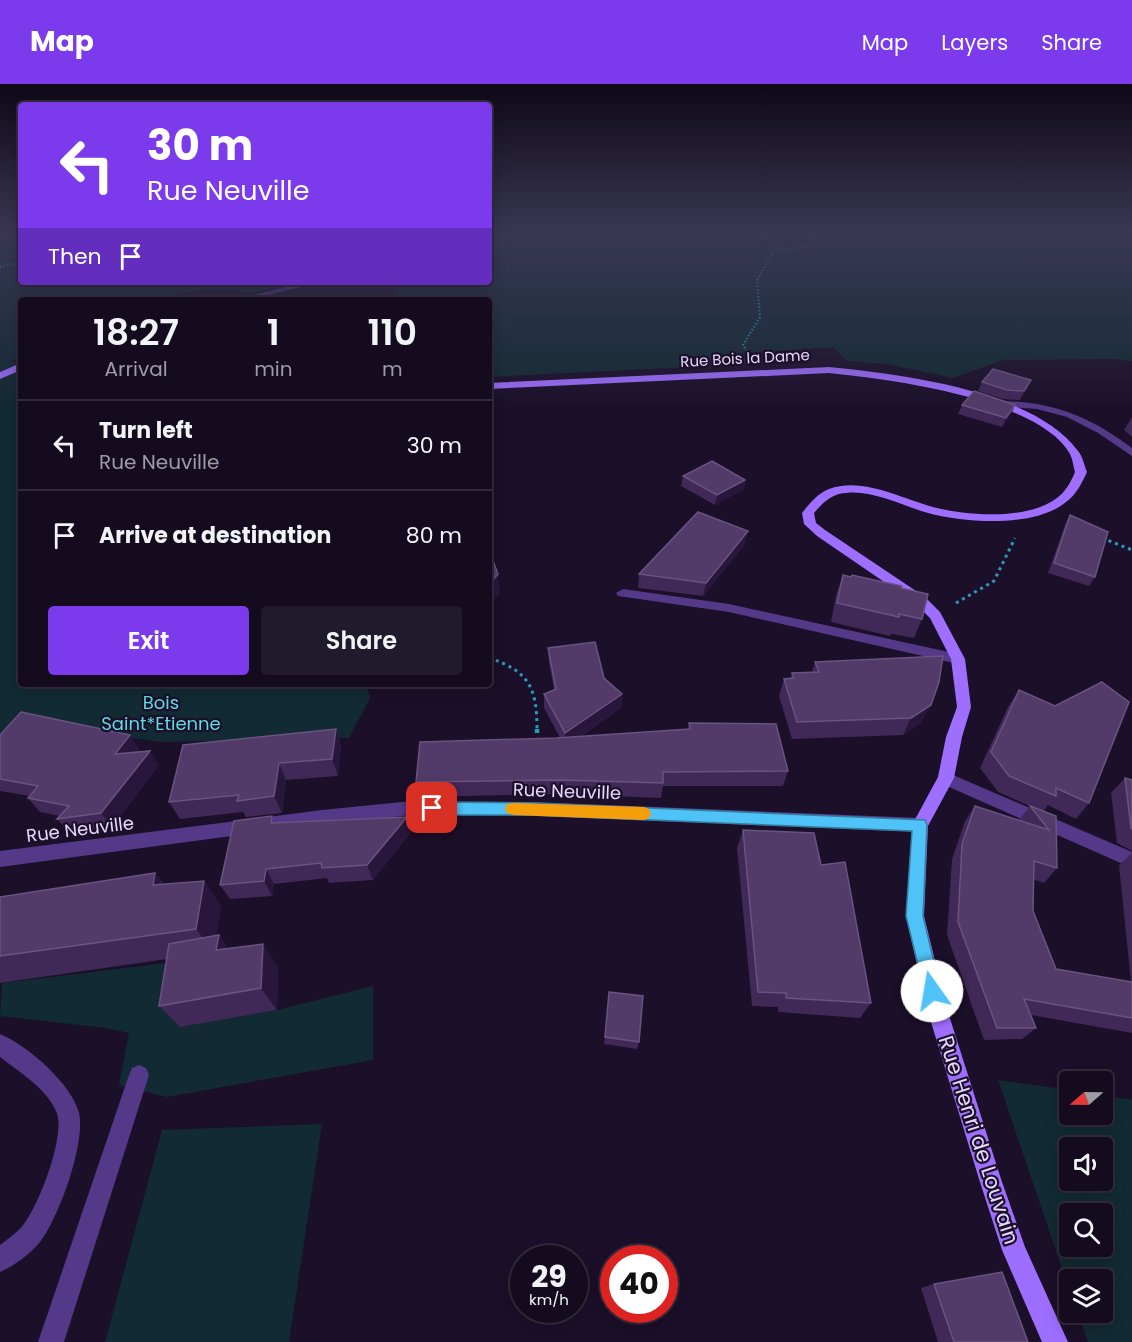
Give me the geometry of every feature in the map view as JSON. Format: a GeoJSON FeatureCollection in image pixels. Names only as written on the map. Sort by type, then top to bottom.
{"type":"FeatureCollection","features":[{"type":"Feature","properties":{"kind":"street"},"geometry":{"type":"LineString","coordinates":[[250,297],[269,293]]}},
{"type":"Feature","properties":{"kind":"street"},"geometry":{"type":"LineString","coordinates":[[0,376],[18,367]]}},
{"type":"Feature","properties":{"kind":"street","name":"Rue Bois la Dame"},"geometry":{"type":"LineString","coordinates":[[492,386],[829,370],[876,375],[934,385],[999,404],[1050,429],[1073,452],[1081,472],[1073,491],[1051,508],[1020,515],[980,518],[934,511],[861,489],[839,490],[821,497],[812,505],[808,513],[810,524],[920,600],[935,615],[958,659],[964,707],[954,736],[946,778],[920,825]]}},
{"type":"Feature","properties":{"kind":"street","name":"Rue Bois la Dame"},"geometry":{"type":"LineString","coordinates":[[999,404],[1020,403],[1050,407],[1081,417],[1132,453]]}},
{"type":"Feature","properties":{"kind":"street"},"geometry":{"type":"LineString","coordinates":[[623,593],[679,599],[740,610],[958,659]]}},
{"type":"Feature","properties":{"kind":"street"},"geometry":{"type":"LineString","coordinates":[[946,778],[1132,860]]}},
{"type":"Feature","properties":{"kind":"street","name":"Rue Neuville"},"geometry":{"type":"LineString","coordinates":[[0,859],[322,817],[412,808],[534,809],[920,825]]}},
{"type":"Feature","properties":{"kind":"street","name":"Rue Henri de Louvain"},"geometry":{"type":"LineString","coordinates":[[920,825],[915,916],[937,1009],[1011,1240],[1055,1342]]}},
{"type":"Feature","properties":{"kind":"street"},"geometry":{"type":"LineString","coordinates":[[0,1044],[44,1078],[69,1112],[69,1136],[51,1196],[33,1232],[0,1260]]}},
{"type":"Feature","properties":{"kind":"street"},"geometry":{"type":"LineString","coordinates":[[51,1342],[139,1075]]}},
{"type":"Feature","properties":{"kind":"path"},"geometry":{"type":"LineString","coordinates":[[753,374],[755,363],[743,345],[760,317],[758,293]]}},
{"type":"Feature","properties":{"kind":"path"},"geometry":{"type":"LineString","coordinates":[[935,615],[994,581],[1018,531],[1020,515]]}},
{"type":"Feature","properties":{"kind":"path"},"geometry":{"type":"LineString","coordinates":[[1099,537],[1132,550]]}},
{"type":"Feature","properties":{"kind":"path"},"geometry":{"type":"LineString","coordinates":[[492,659],[509,665],[525,677],[532,692],[538,723],[537,745]]}},
{"type":"Feature","properties":{"kind":"green space","name":"Bois Saint*Etienne"},"geometry":{"type":"Polygon","coordinates":[[[0,293],[187,293],[168,297],[18,297],[18,358],[12,361],[18,364],[18,687],[367,687],[370,698],[349,738],[161,742],[19,722],[0,733],[0,293]]]}},
{"type":"Feature","properties":{"kind":"green space"},"geometry":{"type":"Polygon","coordinates":[[[394,293],[1132,293],[1132,361],[1114,359],[1003,360],[953,378],[887,364],[847,361],[833,347],[742,353],[749,364],[492,377],[492,297],[392,297],[394,293]]]}},
{"type":"Feature","properties":{"kind":"green space"},"geometry":{"type":"Polygon","coordinates":[[[183,961],[181,1026],[277,1010],[373,986],[373,1060],[167,1097],[119,1085],[129,1033],[106,1028],[0,1016],[2,983],[183,961]]]}},
{"type":"Feature","properties":{"kind":"green space"},"geometry":{"type":"Polygon","coordinates":[[[998,1080],[1059,1089],[1059,1125],[1113,1125],[1113,1097],[1132,1100],[1132,1342],[1088,1342],[1081,1323],[1113,1323],[1113,1269],[1062,1269],[998,1080]]]}},
{"type":"Feature","properties":{"kind":"green space"},"geometry":{"type":"Polygon","coordinates":[[[322,1124],[289,1342],[105,1342],[162,1130],[322,1124]]]}},
{"type":"Feature","properties":{"kind":"building"},"geometry":{"type":"Polygon","coordinates":[[[993,369],[1031,380],[1024,391],[1007,390],[982,382],[993,369]]]}},
{"type":"Feature","properties":{"kind":"building"},"geometry":{"type":"Polygon","coordinates":[[[974,391],[1015,405],[1006,418],[962,405],[974,391]]]}},
{"type":"Feature","properties":{"kind":"building"},"geometry":{"type":"Polygon","coordinates":[[[712,461],[745,480],[717,495],[683,476],[712,461]]]}},
{"type":"Feature","properties":{"kind":"building"},"geometry":{"type":"Polygon","coordinates":[[[698,512],[748,531],[706,583],[639,574],[698,512]]]}},
{"type":"Feature","properties":{"kind":"building"},"geometry":{"type":"Polygon","coordinates":[[[1070,515],[1108,532],[1095,577],[1054,563],[1070,515]]]}},
{"type":"Feature","properties":{"kind":"building"},"geometry":{"type":"Polygon","coordinates":[[[492,558],[498,574],[492,581],[492,558]]]}},
{"type":"Feature","properties":{"kind":"building"},"geometry":{"type":"Polygon","coordinates":[[[843,575],[902,586],[901,588],[928,594],[922,619],[899,614],[899,617],[837,603],[843,575]]]}},
{"type":"Feature","properties":{"kind":"building"},"geometry":{"type":"Polygon","coordinates":[[[595,642],[604,678],[622,694],[565,733],[544,694],[556,689],[548,648],[595,642]]]}},
{"type":"Feature","properties":{"kind":"building"},"geometry":{"type":"Polygon","coordinates":[[[943,656],[939,682],[931,705],[911,718],[797,722],[784,679],[794,678],[792,673],[819,672],[815,662],[943,656]]]}},
{"type":"Feature","properties":{"kind":"building"},"geometry":{"type":"Polygon","coordinates":[[[1102,682],[1129,702],[1089,803],[1056,788],[1056,796],[1009,776],[991,752],[1019,690],[1055,706],[1102,682]]]}},
{"type":"Feature","properties":{"kind":"building"},"geometry":{"type":"Polygon","coordinates":[[[21,712],[130,735],[115,754],[150,751],[101,813],[57,819],[69,806],[28,798],[38,786],[0,779],[0,735],[21,712]]]}},
{"type":"Feature","properties":{"kind":"building"},"geometry":{"type":"Polygon","coordinates":[[[689,723],[776,724],[788,771],[663,772],[663,783],[560,780],[416,782],[420,742],[556,738],[690,729],[689,723]]]}},
{"type":"Feature","properties":{"kind":"building"},"geometry":{"type":"Polygon","coordinates":[[[336,729],[332,759],[279,763],[274,796],[237,801],[239,795],[169,802],[183,745],[336,729]]]}},
{"type":"Feature","properties":{"kind":"building"},"geometry":{"type":"Polygon","coordinates":[[[1125,778],[1132,780],[1132,829],[1131,828],[1125,778]]]}},
{"type":"Feature","properties":{"kind":"building"},"geometry":{"type":"Polygon","coordinates":[[[975,806],[1049,830],[1030,806],[1056,816],[1057,868],[1034,861],[1033,911],[1056,969],[1132,982],[1132,1018],[1024,999],[1036,1028],[997,1028],[958,922],[962,844],[975,806]]]}},
{"type":"Feature","properties":{"kind":"building"},"geometry":{"type":"Polygon","coordinates":[[[272,816],[271,823],[407,817],[367,865],[322,868],[321,863],[266,869],[264,881],[220,885],[234,821],[272,816]]]}},
{"type":"Feature","properties":{"kind":"building"},"geometry":{"type":"Polygon","coordinates":[[[743,830],[814,833],[821,865],[845,862],[871,1003],[786,998],[786,993],[758,992],[743,830]]]}},
{"type":"Feature","properties":{"kind":"building"},"geometry":{"type":"Polygon","coordinates":[[[155,873],[153,885],[204,881],[196,929],[0,956],[0,897],[155,873]]]}},
{"type":"Feature","properties":{"kind":"building"},"geometry":{"type":"Polygon","coordinates":[[[219,935],[216,950],[263,944],[261,988],[159,1006],[169,944],[219,935]]]}},
{"type":"Feature","properties":{"kind":"building"},"geometry":{"type":"Polygon","coordinates":[[[609,992],[643,996],[639,1042],[605,1037],[609,992]]]}},
{"type":"Feature","properties":{"kind":"building"},"geometry":{"type":"Polygon","coordinates":[[[1002,1272],[1028,1342],[954,1342],[934,1284],[1002,1272]]]}},
{"type":"Feature","properties":{"kind":"slow traffic"},"geometry":{"type":"LineString","coordinates":[[513,809],[644,814]]}},
{"type":"Feature","properties":{"kind":"route"},"geometry":{"type":"LineString","coordinates":[[432,808],[534,809],[920,825],[915,916],[932,991]]}}]}
